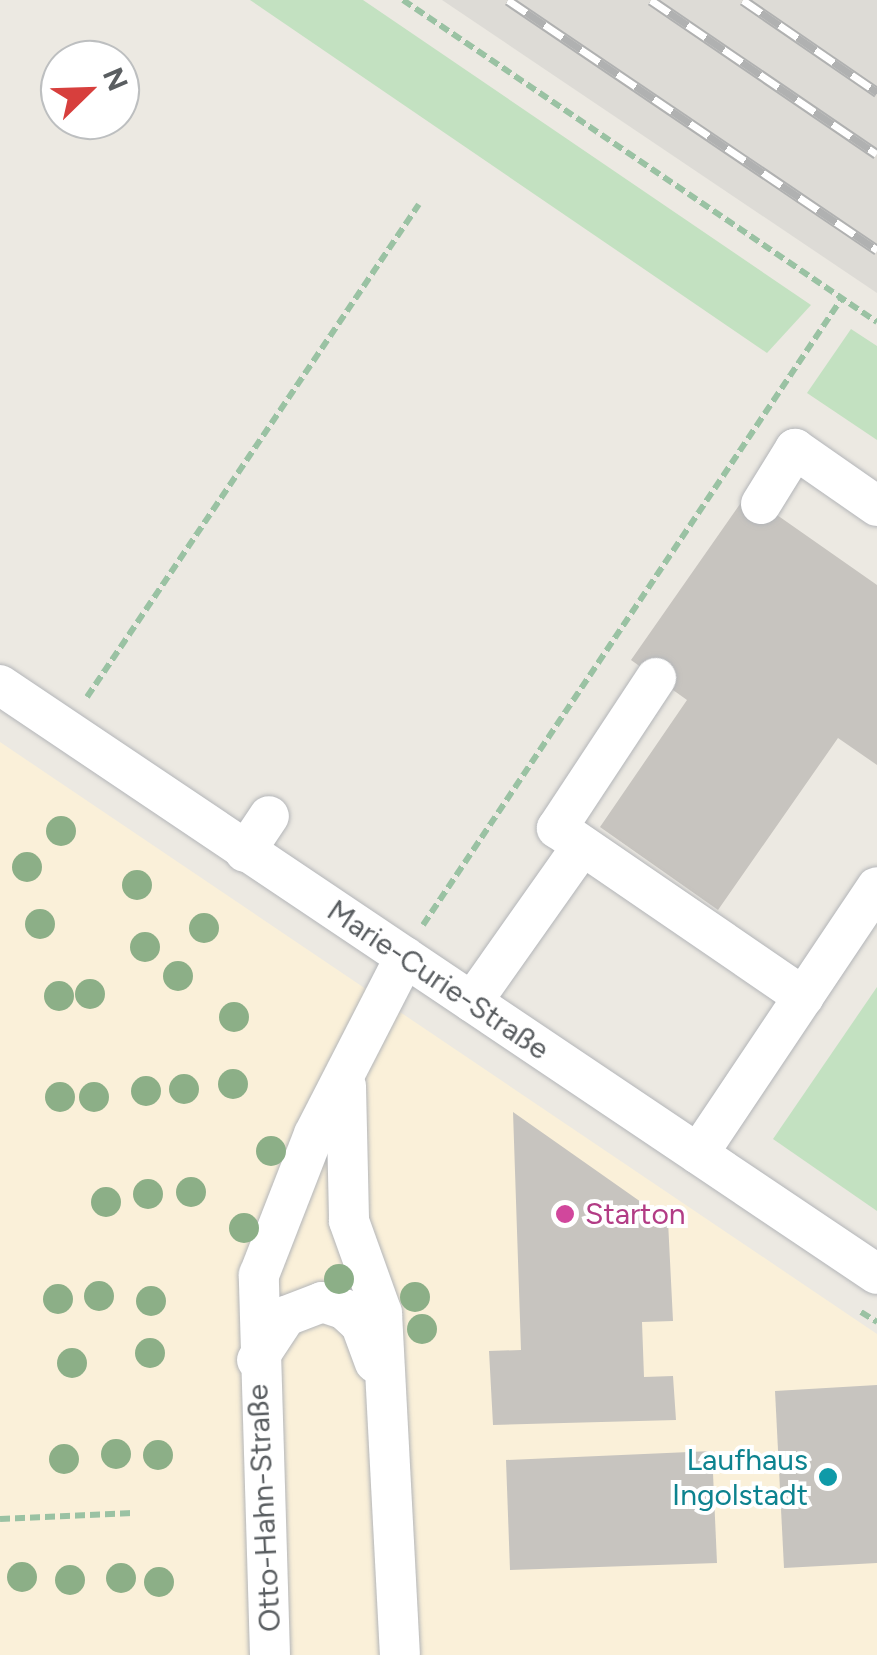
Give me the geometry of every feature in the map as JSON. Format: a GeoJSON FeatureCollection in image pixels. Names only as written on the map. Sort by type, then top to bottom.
{"type":"FeatureCollection","features":[{"type":"Feature","properties":{"kind":"street"},"geometry":{"type":"LineString","coordinates":[[760,504],[794,448],[877,506]]}},
{"type":"Feature","properties":{"kind":"street"},"geometry":{"type":"LineString","coordinates":[[656,678],[556,828],[804,997]]}},
{"type":"Feature","properties":{"kind":"street","name":"Marie-Curie-Straße"},"geometry":{"type":"LineString","coordinates":[[0,685],[877,1274]]}},
{"type":"Feature","properties":{"kind":"street"},"geometry":{"type":"LineString","coordinates":[[245,852],[269,816]]}},
{"type":"Feature","properties":{"kind":"street"},"geometry":{"type":"LineString","coordinates":[[472,1002],[582,846]]}},
{"type":"Feature","properties":{"kind":"street"},"geometry":{"type":"LineString","coordinates":[[698,1154],[877,886]]}},
{"type":"Feature","properties":{"kind":"street","name":"Otto-Hahn-Straße"},"geometry":{"type":"LineString","coordinates":[[270,1655],[257,1360],[259,1275],[314,1134],[405,957]]}},
{"type":"Feature","properties":{"kind":"street","name":"Otto-Hahn-Straße"},"geometry":{"type":"LineString","coordinates":[[346,1077],[349,1221],[382,1313],[390,1404],[400,1655]]}},
{"type":"Feature","properties":{"kind":"street","name":"Otto-Hahn-Straße"},"geometry":{"type":"LineString","coordinates":[[257,1360],[286,1316],[322,1302],[344,1308],[373,1345],[378,1382],[390,1404]]}},
{"type":"Feature","properties":{"kind":"path"},"geometry":{"type":"LineString","coordinates":[[404,0],[877,322]]}},
{"type":"Feature","properties":{"kind":"path"},"geometry":{"type":"LineString","coordinates":[[86,698],[419,204]]}},
{"type":"Feature","properties":{"kind":"path"},"geometry":{"type":"LineString","coordinates":[[405,957],[842,298]]}},
{"type":"Feature","properties":{"kind":"path"},"geometry":{"type":"LineString","coordinates":[[0,1519],[132,1514]]}},
{"type":"Feature","properties":{"kind":"shaded area"},"geometry":{"type":"Polygon","coordinates":[[[442,0],[877,0],[877,293],[442,0]]]}},
{"type":"Feature","properties":{"kind":"shaded area"},"geometry":{"type":"Polygon","coordinates":[[[0,742],[877,1334],[877,1655],[0,1655],[0,742]]]}},
{"type":"Feature","properties":{"kind":"green space"},"geometry":{"type":"Polygon","coordinates":[[[250,0],[363,0],[811,305],[767,353],[250,0]]]}},
{"type":"Feature","properties":{"kind":"green space"},"geometry":{"type":"Polygon","coordinates":[[[851,329],[877,346],[877,440],[807,393],[851,329]]]}},
{"type":"Feature","properties":{"kind":"green space"},"geometry":{"type":"Polygon","coordinates":[[[877,987],[877,1211],[773,1139],[877,987]]]}},
{"type":"Feature","properties":{"kind":"building"},"geometry":{"type":"Polygon","coordinates":[[[747,494],[877,585],[877,765],[838,738],[718,910],[600,827],[687,700],[631,660],[747,494]]]}},
{"type":"Feature","properties":{"kind":"building"},"geometry":{"type":"Polygon","coordinates":[[[513,1112],[668,1221],[673,1321],[642,1322],[644,1377],[673,1376],[676,1420],[493,1425],[489,1351],[521,1350],[513,1112]]]}},
{"type":"Feature","properties":{"kind":"building","name":"Laufhaus Ingolstadt"},"geometry":{"type":"Polygon","coordinates":[[[877,1385],[877,1563],[784,1568],[775,1391],[877,1385]]]}},
{"type":"Feature","properties":{"kind":"building"},"geometry":{"type":"Polygon","coordinates":[[[712,1451],[717,1563],[510,1570],[506,1460],[712,1451]]]}},
{"type":"Feature","properties":{"kind":"railway"},"geometry":{"type":"LineString","coordinates":[[508,0],[877,250]]}},
{"type":"Feature","properties":{"kind":"railway"},"geometry":{"type":"LineString","coordinates":[[651,0],[877,154]]}},
{"type":"Feature","properties":{"kind":"railway"},"geometry":{"type":"LineString","coordinates":[[743,0],[877,92]]}},
{"type":"Feature","properties":{"kind":"place","name":"Starton"},"geometry":{"type":"Point","coordinates":[565,1214]}},
{"type":"Feature","properties":{"kind":"place","name":"Laufhaus Ingolstadt"},"geometry":{"type":"Point","coordinates":[828,1477]}}]}
